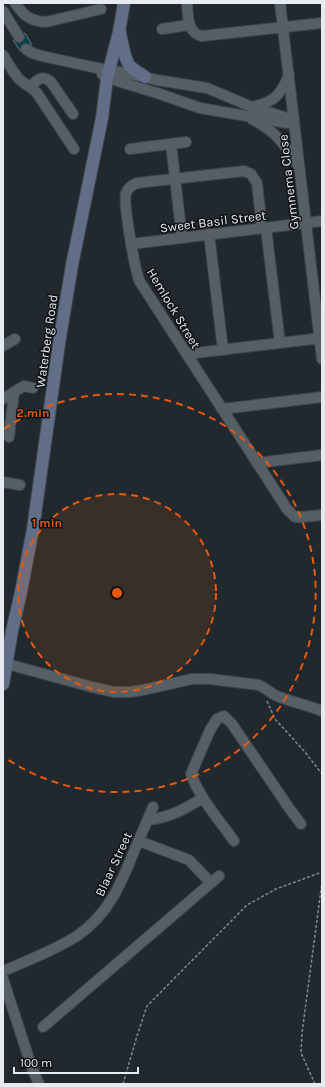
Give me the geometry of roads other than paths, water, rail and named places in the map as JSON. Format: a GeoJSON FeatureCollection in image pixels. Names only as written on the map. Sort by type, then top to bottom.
{"type":"FeatureCollection","features":[{"type":"Feature","properties":{"kind":"street"},"geometry":{"type":"LineString","coordinates":[[15,3],[27,17],[40,22],[46,22],[101,9]]}},
{"type":"Feature","properties":{"kind":"street","name":"Waterberg Road"},"geometry":{"type":"LineString","coordinates":[[3,684],[33,529],[66,296],[102,118],[108,74],[119,32],[124,3]]}},
{"type":"Feature","properties":{"kind":"street"},"geometry":{"type":"LineString","coordinates":[[187,3],[189,24],[192,31],[196,34],[206,36],[322,23]]}},
{"type":"Feature","properties":{"kind":"street","name":"Gymnema Close"},"geometry":{"type":"LineString","coordinates":[[280,3],[321,338],[322,359]]}},
{"type":"Feature","properties":{"kind":"street"},"geometry":{"type":"LineString","coordinates":[[3,11],[19,37]]}},
{"type":"Feature","properties":{"kind":"street"},"geometry":{"type":"LineString","coordinates":[[162,29],[189,24]]}},
{"type":"Feature","properties":{"kind":"street"},"geometry":{"type":"LineString","coordinates":[[119,32],[129,65],[145,77]]}},
{"type":"Feature","properties":{"kind":"street"},"geometry":{"type":"LineString","coordinates":[[26,48],[32,53],[42,56],[92,67],[200,108],[250,111],[294,122]]}},
{"type":"Feature","properties":{"kind":"street"},"geometry":{"type":"LineString","coordinates":[[3,55],[19,78],[37,93],[74,148]]}},
{"type":"Feature","properties":{"kind":"street"},"geometry":{"type":"LineString","coordinates":[[108,74],[145,77],[207,88],[250,111],[279,138],[300,168]]}},
{"type":"Feature","properties":{"kind":"street"},"geometry":{"type":"LineString","coordinates":[[250,111],[274,98],[280,93],[289,74]]}},
{"type":"Feature","properties":{"kind":"street"},"geometry":{"type":"LineString","coordinates":[[30,86],[42,78],[47,78],[73,114]]}},
{"type":"Feature","properties":{"kind":"street"},"geometry":{"type":"LineString","coordinates":[[180,101],[183,84]]}},
{"type":"Feature","properties":{"kind":"street"},"geometry":{"type":"LineString","coordinates":[[130,149],[186,142]]}},
{"type":"Feature","properties":{"kind":"street"},"geometry":{"type":"LineString","coordinates":[[171,144],[182,238]]}},
{"type":"Feature","properties":{"kind":"street","name":"Hemlock Street"},"geometry":{"type":"LineString","coordinates":[[280,343],[264,228],[257,185],[254,177],[250,173],[244,171],[137,183],[131,186],[125,199],[131,244],[138,278],[287,509],[295,517],[322,515]]}},
{"type":"Feature","properties":{"kind":"street","name":"Sweet Basil Street"},"geometry":{"type":"LineString","coordinates":[[131,244],[322,221]]}},
{"type":"Feature","properties":{"kind":"street"},"geometry":{"type":"LineString","coordinates":[[209,234],[223,350]]}},
{"type":"Feature","properties":{"kind":"street"},"geometry":{"type":"LineString","coordinates":[[3,346],[14,338]]}},
{"type":"Feature","properties":{"kind":"street"},"geometry":{"type":"LineString","coordinates":[[187,354],[321,338]]}},
{"type":"Feature","properties":{"kind":"street"},"geometry":{"type":"LineString","coordinates":[[3,399],[24,386],[33,388]]}},
{"type":"Feature","properties":{"kind":"street"},"geometry":{"type":"LineString","coordinates":[[9,436],[14,392]]}},
{"type":"Feature","properties":{"kind":"street"},"geometry":{"type":"LineString","coordinates":[[222,409],[322,397]]}},
{"type":"Feature","properties":{"kind":"street"},"geometry":{"type":"LineString","coordinates":[[257,462],[322,455]]}},
{"type":"Feature","properties":{"kind":"street"},"geometry":{"type":"LineString","coordinates":[[3,482],[20,485]]}},
{"type":"Feature","properties":{"kind":"street"},"geometry":{"type":"LineString","coordinates":[[7,664],[114,692],[143,690],[192,679],[210,679],[259,685],[275,695],[322,711]]}},
{"type":"Feature","properties":{"kind":"street"},"geometry":{"type":"LineString","coordinates":[[234,841],[203,798],[191,774],[210,730],[220,717],[224,716],[230,720],[301,824]]}},
{"type":"Feature","properties":{"kind":"street"},"geometry":{"type":"LineString","coordinates":[[148,820],[170,816],[186,809],[203,798]]}},
{"type":"Feature","properties":{"kind":"street","name":"Blaar Street"},"geometry":{"type":"LineString","coordinates":[[3,972],[67,941],[81,933],[98,918],[118,891],[153,807]]}},
{"type":"Feature","properties":{"kind":"street"},"geometry":{"type":"LineString","coordinates":[[139,841],[189,860],[211,883]]}},
{"type":"Feature","properties":{"kind":"street"},"geometry":{"type":"LineString","coordinates":[[44,1027],[219,876]]}},
{"type":"Feature","properties":{"kind":"street"},"geometry":{"type":"LineString","coordinates":[[3,979],[32,1068],[39,1084]]}}]}
